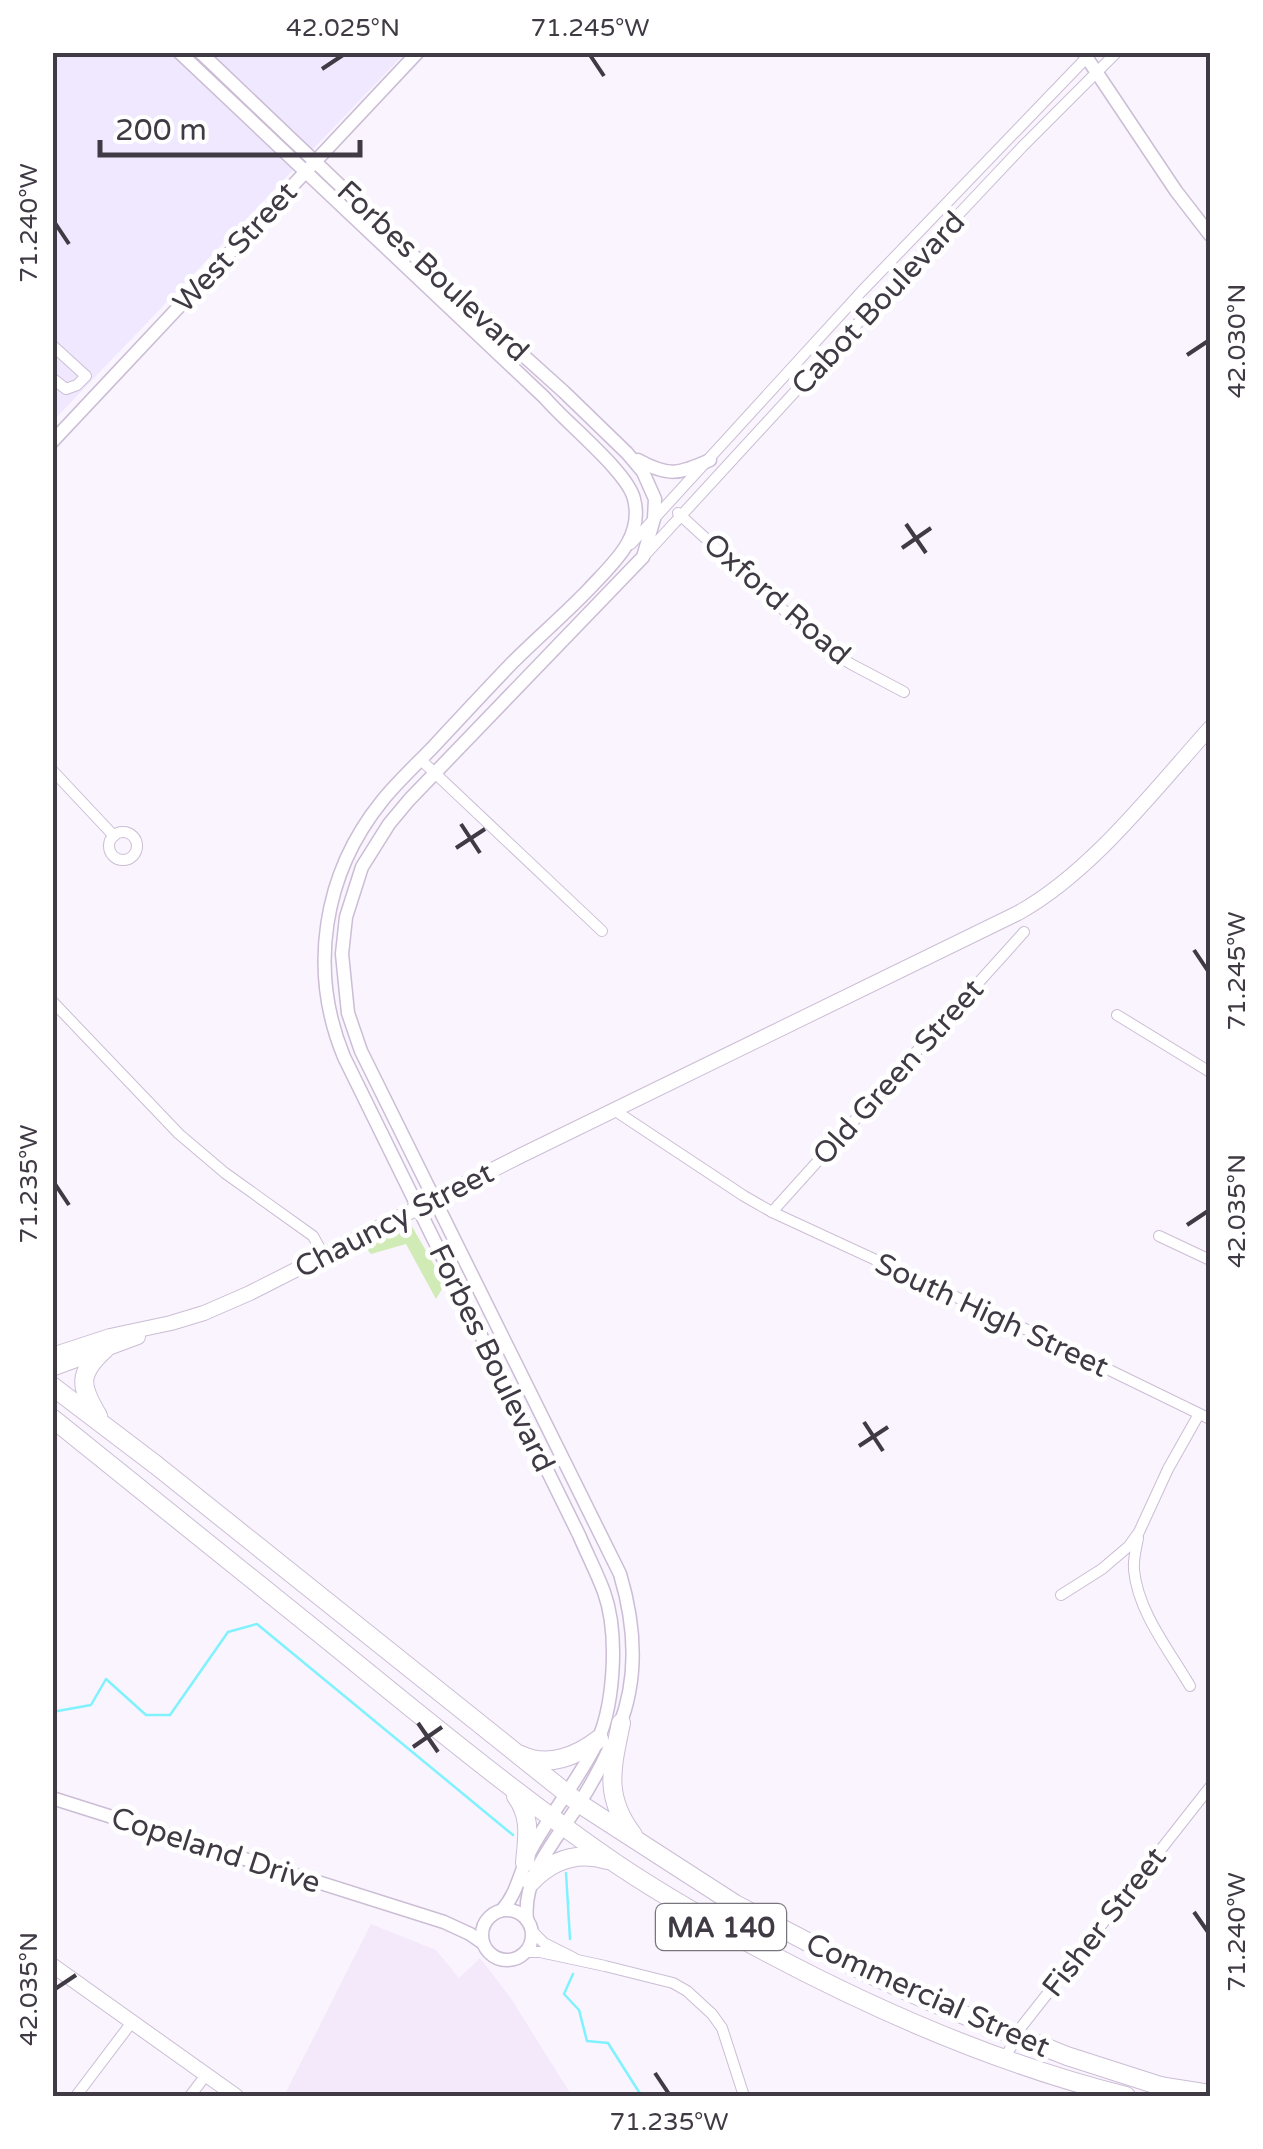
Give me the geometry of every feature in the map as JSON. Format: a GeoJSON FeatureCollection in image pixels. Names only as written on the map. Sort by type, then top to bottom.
{"type":"FeatureCollection","features":[{"type":"Feature","properties":{"kind":"highway"},"geometry":{"type":"LineString","coordinates":[[104,1425],[83,1387],[88,1368],[105,1349]]}},
{"type":"Feature","properties":{"kind":"highway","name":"MA 140"},"geometry":{"type":"LineString","coordinates":[[52,1386],[104,1425]]}},
{"type":"Feature","properties":{"kind":"highway","name":"Commercial Street"},"geometry":{"type":"LineString","coordinates":[[52,1418],[464,1750],[615,1863],[742,1940],[827,1985],[1004,2060],[1126,2096]]}},
{"type":"Feature","properties":{"kind":"highway","name":"Commercial Street"},"geometry":{"type":"LineString","coordinates":[[104,1425],[574,1799],[735,1904],[929,2001],[1083,2061],[1196,2096]]}},
{"type":"Feature","properties":{"kind":"highway"},"geometry":{"type":"LineString","coordinates":[[622,1722],[611,1778],[613,1798],[640,1843]]}},
{"type":"Feature","properties":{"kind":"highway"},"geometry":{"type":"LineString","coordinates":[[510,1748],[528,1758],[560,1760],[580,1753],[599,1738]]}},
{"type":"Feature","properties":{"kind":"highway"},"geometry":{"type":"LineString","coordinates":[[507,1783],[524,1806],[528,1832],[525,1863]]}},
{"type":"Feature","properties":{"kind":"highway"},"geometry":{"type":"LineString","coordinates":[[531,1882],[553,1863],[573,1857],[594,1856],[615,1863]]}},
{"type":"Feature","properties":{"kind":"highway"},"geometry":{"type":"LineString","coordinates":[[1159,2086],[1210,2094]]}},
{"type":"Feature","properties":{"kind":"main road","name":"Chauncy Street"},"geometry":{"type":"LineString","coordinates":[[52,1369],[228,1303],[1018,913],[1053,892],[1078,870],[1210,728]]}},
{"type":"Feature","properties":{"kind":"main road","name":"Chauncy Street"},"geometry":{"type":"LineString","coordinates":[[52,1355],[110,1336],[171,1323]]}},
{"type":"Feature","properties":{"kind":"main road"},"geometry":{"type":"LineString","coordinates":[[52,1965],[236,2096]]}},
{"type":"Feature","properties":{"kind":"street","name":"Forbes Boulevard"},"geometry":{"type":"LineString","coordinates":[[179,52],[564,392],[643,472],[661,503]]}},
{"type":"Feature","properties":{"kind":"street","name":"Forbes Boulevard"},"geometry":{"type":"LineString","coordinates":[[200,52],[629,484],[661,503]]}},
{"type":"Feature","properties":{"kind":"street","name":"West Street"},"geometry":{"type":"LineString","coordinates":[[52,442],[418,52]]}},
{"type":"Feature","properties":{"kind":"street","name":"Cabot Boulevard"},"geometry":{"type":"LineString","coordinates":[[644,557],[926,248],[1116,52]]}},
{"type":"Feature","properties":{"kind":"street","name":"Cabot Boulevard"},"geometry":{"type":"LineString","coordinates":[[661,503],[710,460],[851,303],[1087,54]]}},
{"type":"Feature","properties":{"kind":"street"},"geometry":{"type":"LineString","coordinates":[[1087,54],[1176,191],[1210,235]]}},
{"type":"Feature","properties":{"kind":"street"},"geometry":{"type":"LineString","coordinates":[[52,346],[101,390]]}},
{"type":"Feature","properties":{"kind":"street"},"geometry":{"type":"LineString","coordinates":[[52,378],[70,389],[86,376]]}},
{"type":"Feature","properties":{"kind":"street"},"geometry":{"type":"LineString","coordinates":[[626,453],[665,472],[686,471],[710,460]]}},
{"type":"Feature","properties":{"kind":"street"},"geometry":{"type":"LineString","coordinates":[[626,550],[636,513],[629,484]]}},
{"type":"Feature","properties":{"kind":"street","name":"Forbes Boulevard"},"geometry":{"type":"LineString","coordinates":[[529,1926],[526,1911],[531,1882],[559,1822],[601,1768],[622,1722],[632,1678],[628,1600],[620,1574],[361,1052],[348,1014],[342,954],[346,917],[362,867],[389,824],[644,557],[661,503]]}},
{"type":"Feature","properties":{"kind":"street","name":"Oxford Road"},"geometry":{"type":"LineString","coordinates":[[661,503],[682,515],[818,643],[904,692]]}},
{"type":"Feature","properties":{"kind":"street"},"geometry":{"type":"LineString","coordinates":[[626,550],[654,519]]}},
{"type":"Feature","properties":{"kind":"street","name":"Forbes Boulevard"},"geometry":{"type":"LineString","coordinates":[[574,1799],[608,1708],[612,1668],[604,1592],[340,1048],[329,1010],[323,950],[333,893],[347,854],[381,802],[626,550]]}},
{"type":"Feature","properties":{"kind":"street"},"geometry":{"type":"LineString","coordinates":[[422,760],[602,931]]}},
{"type":"Feature","properties":{"kind":"street"},"geometry":{"type":"LineString","coordinates":[[52,770],[114,836]]}},
{"type":"Feature","properties":{"kind":"street","name":"Old Green Street"},"geometry":{"type":"LineString","coordinates":[[772,1212],[1024,932]]}},
{"type":"Feature","properties":{"kind":"street"},"geometry":{"type":"LineString","coordinates":[[52,1001],[178,1134],[313,1236],[324,1256]]}},
{"type":"Feature","properties":{"kind":"street"},"geometry":{"type":"LineString","coordinates":[[1117,1015],[1210,1072]]}},
{"type":"Feature","properties":{"kind":"street"},"geometry":{"type":"LineString","coordinates":[[614,1110],[772,1212]]}},
{"type":"Feature","properties":{"kind":"street","name":"South High Street"},"geometry":{"type":"LineString","coordinates":[[772,1212],[1205,1416]]}},
{"type":"Feature","properties":{"kind":"street"},"geometry":{"type":"LineString","coordinates":[[1160,1236],[1210,1260]]}},
{"type":"Feature","properties":{"kind":"street"},"geometry":{"type":"LineString","coordinates":[[1190,1686],[1143,1606],[1134,1558],[1139,1532],[1168,1469],[1205,1416]]}},
{"type":"Feature","properties":{"kind":"street"},"geometry":{"type":"LineString","coordinates":[[1061,1595],[1116,1558],[1139,1532]]}},
{"type":"Feature","properties":{"kind":"street","name":"Fisher Street"},"geometry":{"type":"LineString","coordinates":[[1004,2060],[1016,2036],[1210,1787]]}},
{"type":"Feature","properties":{"kind":"street","name":"Copeland Drive"},"geometry":{"type":"LineString","coordinates":[[52,1798],[444,1922]]}},
{"type":"Feature","properties":{"kind":"street","name":"Forbes Boulevard"},"geometry":{"type":"LineString","coordinates":[[502,1910],[514,1894],[532,1847],[559,1822]]}},
{"type":"Feature","properties":{"kind":"street"},"geometry":{"type":"LineString","coordinates":[[444,1922],[476,1921],[502,1910],[518,1913],[544,1942],[580,1961]]}},
{"type":"Feature","properties":{"kind":"street"},"geometry":{"type":"LineString","coordinates":[[483,1943],[482,1928],[488,1918]]}},
{"type":"Feature","properties":{"kind":"street"},"geometry":{"type":"LineString","coordinates":[[444,1922],[470,1934],[498,1959],[516,1959],[525,1952],[531,1942],[529,1926]]}},
{"type":"Feature","properties":{"kind":"street"},"geometry":{"type":"LineString","coordinates":[[525,1952],[673,1982],[692,1995],[722,2028],[744,2096]]}},
{"type":"Feature","properties":{"kind":"street"},"geometry":{"type":"LineString","coordinates":[[76,2096],[132,2022]]}},
{"type":"Feature","properties":{"kind":"street"},"geometry":{"type":"LineString","coordinates":[[190,2096],[206,2075]]}},
{"type":"Feature","properties":{"kind":"shaded area"},"geometry":{"type":"Polygon","coordinates":[[[53,53],[405,53],[53,421],[53,53]]]}},
{"type":"Feature","properties":{"kind":"shaded area"},"geometry":{"type":"Polygon","coordinates":[[[371,1924],[436,1950],[459,1978],[480,1958],[510,1997],[572,2096],[284,2096],[371,1924]]]}},
{"type":"Feature","properties":{"kind":"green space"},"geometry":{"type":"Polygon","coordinates":[[[410,1223],[445,1284],[436,1299],[406,1244],[371,1254],[365,1247],[410,1223]]]}},
{"type":"Feature","properties":{"kind":"waterway"},"geometry":{"type":"LineString","coordinates":[[52,1712],[91,1705],[106,1679],[146,1715],[170,1715],[228,1632],[257,1624],[513,1835]]}},
{"type":"Feature","properties":{"kind":"waterway"},"geometry":{"type":"LineString","coordinates":[[566,1873],[570,1939]]}},
{"type":"Feature","properties":{"kind":"waterway"},"geometry":{"type":"LineString","coordinates":[[573,1974],[564,1994],[579,2010],[587,2041],[608,2043],[639,2092],[646,2096]]}}]}
